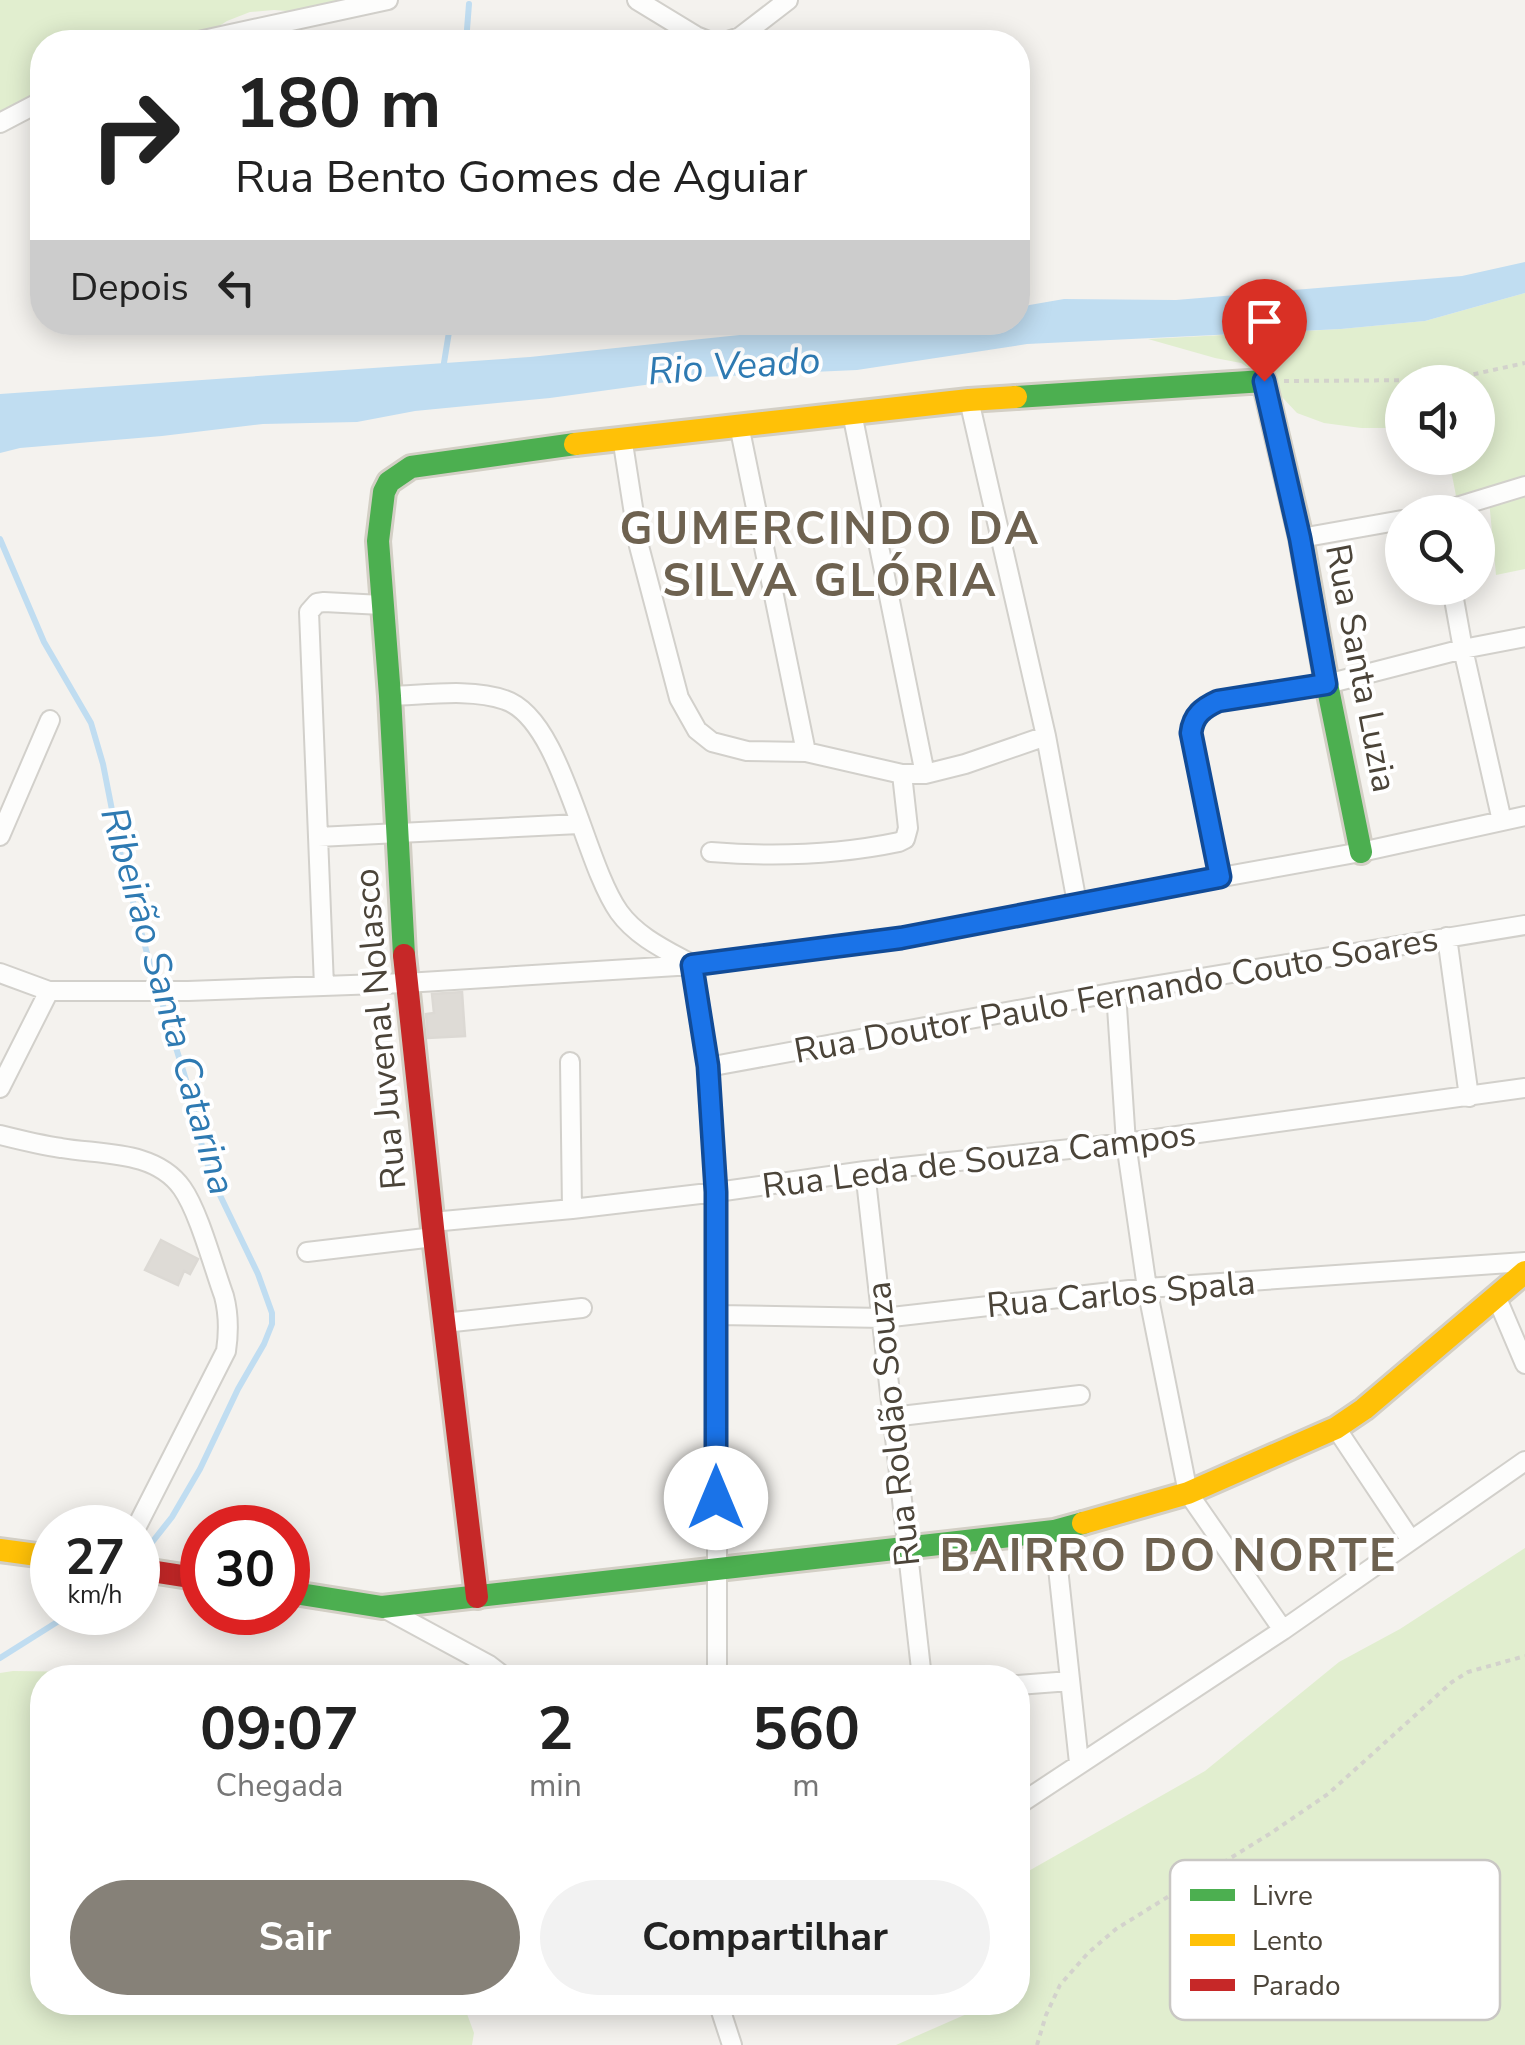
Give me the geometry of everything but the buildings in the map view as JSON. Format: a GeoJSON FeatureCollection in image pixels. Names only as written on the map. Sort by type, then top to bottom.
{"type":"FeatureCollection","features":[{"type":"Feature","properties":{"kind":"street"},"geometry":{"type":"LineString","coordinates":[[249,30],[388,0]]}},
{"type":"Feature","properties":{"kind":"street"},"geometry":{"type":"LineString","coordinates":[[638,0],[686,30]]}},
{"type":"Feature","properties":{"kind":"street"},"geometry":{"type":"LineString","coordinates":[[748,30],[788,0]]}},
{"type":"Feature","properties":{"kind":"street"},"geometry":{"type":"LineString","coordinates":[[0,123],[30,107]]}},
{"type":"Feature","properties":{"kind":"street"},"geometry":{"type":"LineString","coordinates":[[1046,736],[925,774],[902,774],[806,752],[731,748],[712,742],[697,730],[679,698],[638,546],[622,438],[969,400],[1264,381]]}},
{"type":"Feature","properties":{"kind":"street","name":"Rua Santa Luzia"},"geometry":{"type":"LineString","coordinates":[[1264,381],[1300,538],[1362,852]]}},
{"type":"Feature","properties":{"kind":"street"},"geometry":{"type":"LineString","coordinates":[[969,400],[1046,736],[1078,903]]}},
{"type":"Feature","properties":{"kind":"street"},"geometry":{"type":"LineString","coordinates":[[852,413],[925,774]]}},
{"type":"Feature","properties":{"kind":"street"},"geometry":{"type":"LineString","coordinates":[[739,425],[806,752]]}},
{"type":"Feature","properties":{"kind":"street","name":"Rua Juvenal Nolasco"},"geometry":{"type":"LineString","coordinates":[[478,1597],[406,983],[378,541],[384,492],[389,482],[411,467],[622,438]]}},
{"type":"Feature","properties":{"kind":"street"},"geometry":{"type":"LineString","coordinates":[[1495,495],[1525,486]]}},
{"type":"Feature","properties":{"kind":"street"},"geometry":{"type":"LineString","coordinates":[[1300,538],[1385,523]]}},
{"type":"Feature","properties":{"kind":"street"},"geometry":{"type":"LineString","coordinates":[[324,986],[309,612],[324,602],[382,606]]}},
{"type":"Feature","properties":{"kind":"street"},"geometry":{"type":"LineString","coordinates":[[1455,605],[1502,821]]}},
{"type":"Feature","properties":{"kind":"street"},"geometry":{"type":"LineString","coordinates":[[1220,877],[1191,733],[1192,723],[1205,707],[1218,701],[1326,684],[1525,636]]}},
{"type":"Feature","properties":{"kind":"street"},"geometry":{"type":"LineString","coordinates":[[390,696],[473,694],[517,705],[538,727],[556,761],[579,824],[619,912],[641,936],[692,965]]}},
{"type":"Feature","properties":{"kind":"street"},"geometry":{"type":"LineString","coordinates":[[0,836],[50,720]]}},
{"type":"Feature","properties":{"kind":"street"},"geometry":{"type":"LineString","coordinates":[[712,852],[800,855],[899,842],[905,839],[908,828],[902,774]]}},
{"type":"Feature","properties":{"kind":"street"},"geometry":{"type":"LineString","coordinates":[[0,973],[49,991],[188,991],[406,983],[692,965],[901,938],[1362,852],[1525,816]]}},
{"type":"Feature","properties":{"kind":"street"},"geometry":{"type":"LineString","coordinates":[[318,838],[579,824]]}},
{"type":"Feature","properties":{"kind":"street","name":"Rua Doutor Paulo Fernando Couto Soares"},"geometry":{"type":"LineString","coordinates":[[708,1066],[1116,992],[1525,924]]}},
{"type":"Feature","properties":{"kind":"street"},"geometry":{"type":"LineString","coordinates":[[1447,937],[1469,1097]]}},
{"type":"Feature","properties":{"kind":"street"},"geometry":{"type":"LineString","coordinates":[[692,965],[708,1066],[716,1192],[717,1665]]}},
{"type":"Feature","properties":{"kind":"street"},"geometry":{"type":"LineString","coordinates":[[0,1088],[49,991]]}},
{"type":"Feature","properties":{"kind":"street"},"geometry":{"type":"LineString","coordinates":[[1116,992],[1126,1143],[1147,1288],[1188,1493],[1282,1630]]}},
{"type":"Feature","properties":{"kind":"street"},"geometry":{"type":"LineString","coordinates":[[570,1062],[572,1208]]}},
{"type":"Feature","properties":{"kind":"street","name":"Rua Leda de Souza Campos"},"geometry":{"type":"LineString","coordinates":[[307,1252],[572,1208],[1126,1143],[1525,1088]]}},
{"type":"Feature","properties":{"kind":"street"},"geometry":{"type":"LineString","coordinates":[[0,1135],[147,1162],[181,1186],[192,1206],[224,1296],[229,1331],[226,1351],[148,1505]]}},
{"type":"Feature","properties":{"kind":"street","name":"Rua Roldão Souza"},"geometry":{"type":"LineString","coordinates":[[864,1171],[920,1665]]}},
{"type":"Feature","properties":{"kind":"street","name":"Rua Carlos Spala"},"geometry":{"type":"LineString","coordinates":[[718,1315],[883,1318],[1147,1288],[1525,1262]]}},
{"type":"Feature","properties":{"kind":"street"},"geometry":{"type":"LineString","coordinates":[[310,1596],[382,1607],[1054,1530],[1188,1493],[1336,1428],[1364,1410],[1525,1272]]}},
{"type":"Feature","properties":{"kind":"street"},"geometry":{"type":"LineString","coordinates":[[1496,1296],[1525,1364]]}},
{"type":"Feature","properties":{"kind":"street"},"geometry":{"type":"LineString","coordinates":[[444,1322],[582,1308]]}},
{"type":"Feature","properties":{"kind":"street"},"geometry":{"type":"LineString","coordinates":[[892,1418],[1080,1395]]}},
{"type":"Feature","properties":{"kind":"street"},"geometry":{"type":"LineString","coordinates":[[1336,1428],[1410,1539]]}},
{"type":"Feature","properties":{"kind":"street"},"geometry":{"type":"LineString","coordinates":[[1030,1797],[1282,1630],[1525,1462]]}},
{"type":"Feature","properties":{"kind":"street"},"geometry":{"type":"LineString","coordinates":[[1054,1530],[1079,1763]]}},
{"type":"Feature","properties":{"kind":"street"},"geometry":{"type":"LineString","coordinates":[[0,1550],[30,1554]]}},
{"type":"Feature","properties":{"kind":"street"},"geometry":{"type":"LineString","coordinates":[[382,1607],[489,1665]]}},
{"type":"Feature","properties":{"kind":"street"},"geometry":{"type":"LineString","coordinates":[[1030,1684],[1070,1681]]}},
{"type":"Feature","properties":{"kind":"street"},"geometry":{"type":"LineString","coordinates":[[722,2015],[732,2045]]}},
{"type":"Feature","properties":{"kind":"path"},"geometry":{"type":"LineString","coordinates":[[1264,381],[1435,380],[1525,363]]}},
{"type":"Feature","properties":{"kind":"path"},"geometry":{"type":"LineString","coordinates":[[1227,1860],[1328,1794],[1452,1682],[1479,1668],[1525,1656]]}},
{"type":"Feature","properties":{"kind":"path"},"geometry":{"type":"LineString","coordinates":[[1037,2045],[1060,1985],[1088,1953],[1116,1929],[1170,1896]]}},
{"type":"Feature","properties":{"kind":"green space"},"geometry":{"type":"Polygon","coordinates":[[[0,0],[374,0],[326,14],[250,12],[213,30],[30,30],[30,116],[12,127],[0,128],[0,0]]]}},
{"type":"Feature","properties":{"kind":"green space"},"geometry":{"type":"Polygon","coordinates":[[[1525,293],[1525,569],[1496,575],[1495,495],[1489,495],[1488,489],[1456,495],[1452,475],[1495,475],[1495,365],[1385,365],[1385,428],[1361,428],[1324,423],[1297,413],[1264,378],[1241,363],[1148,339],[1341,329],[1425,321],[1525,293]]]}},
{"type":"Feature","properties":{"kind":"green space"},"geometry":{"type":"Polygon","coordinates":[[[1525,1548],[1525,2045],[896,2045],[964,2015],[1030,2015],[1030,1870],[1205,1771],[1339,1662],[1400,1629],[1525,1548]]]}},
{"type":"Feature","properties":{"kind":"green space"},"geometry":{"type":"Polygon","coordinates":[[[30,1671],[30,2015],[467,2015],[474,2033],[472,2045],[0,2045],[0,1673],[30,1671]]]}},
{"type":"Feature","properties":{"kind":"water","name":"Rio Veado"},"geometry":{"type":"Polygon","coordinates":[[[1525,262],[1525,293],[1425,321],[1341,329],[1027,344],[857,370],[703,377],[415,411],[357,422],[263,424],[0,453],[0,394],[530,357],[739,335],[1030,335],[1030,305],[1064,299],[1176,300],[1462,276],[1525,262]]]}},
{"type":"Feature","properties":{"kind":"waterway"},"geometry":{"type":"LineString","coordinates":[[467,30],[469,4]]}},
{"type":"Feature","properties":{"kind":"waterway"},"geometry":{"type":"LineString","coordinates":[[443,369],[449,335]]}},
{"type":"Feature","properties":{"kind":"waterway","name":"Ribeirão Santa Catarina"},"geometry":{"type":"LineString","coordinates":[[0,539],[44,642],[91,723],[122,861],[190,1093],[204,1155],[272,1313],[264,1344],[200,1469],[160,1532]]}},
{"type":"Feature","properties":{"kind":"waterway","name":"Ribeirão Santa Catarina"},"geometry":{"type":"LineString","coordinates":[[0,1658],[36,1635]]}},
{"type":"Feature","properties":{"kind":"traffic: fast"},"geometry":{"type":"LineString","coordinates":[[1016,397],[1264,381],[1301,538],[1361,852]]}},
{"type":"Feature","properties":{"kind":"traffic: fast"},"geometry":{"type":"LineString","coordinates":[[404,955],[378,541],[384,492],[389,482],[411,467],[575,444]]}},
{"type":"Feature","properties":{"kind":"traffic: fast"},"geometry":{"type":"LineString","coordinates":[[310,1596],[382,1607],[1054,1531],[1083,1523]]}},
{"type":"Feature","properties":{"kind":"traffic: slow"},"geometry":{"type":"LineString","coordinates":[[575,444],[1016,397]]}},
{"type":"Feature","properties":{"kind":"traffic: slow"},"geometry":{"type":"LineString","coordinates":[[1083,1523],[1188,1493],[1336,1428],[1364,1409],[1525,1272]]}},
{"type":"Feature","properties":{"kind":"traffic: slow"},"geometry":{"type":"LineString","coordinates":[[0,1550],[30,1554]]}},
{"type":"Feature","properties":{"kind":"traffic: jam"},"geometry":{"type":"LineString","coordinates":[[404,955],[477,1597]]}},
{"type":"Feature","properties":{"kind":"traffic: jam"},"geometry":{"type":"LineString","coordinates":[[160,1572],[180,1576]]}},
{"type":"Feature","properties":{"kind":"district","name":"GUMERCINDO DA SILVA GLÓRIA"},"geometry":{"type":"Point","coordinates":[830,555]}},
{"type":"Feature","properties":{"kind":"district","name":"BAIRRO DO NORTE"},"geometry":{"type":"Point","coordinates":[1169,1556]}},
{"type":"Feature","properties":{"kind":"route"},"geometry":{"type":"LineString","coordinates":[[716,1498],[716,1192],[708,1066],[692,965],[901,938],[1220,877],[1192,723],[1205,707],[1218,701],[1326,684],[1300,538],[1264,381]]}}]}
